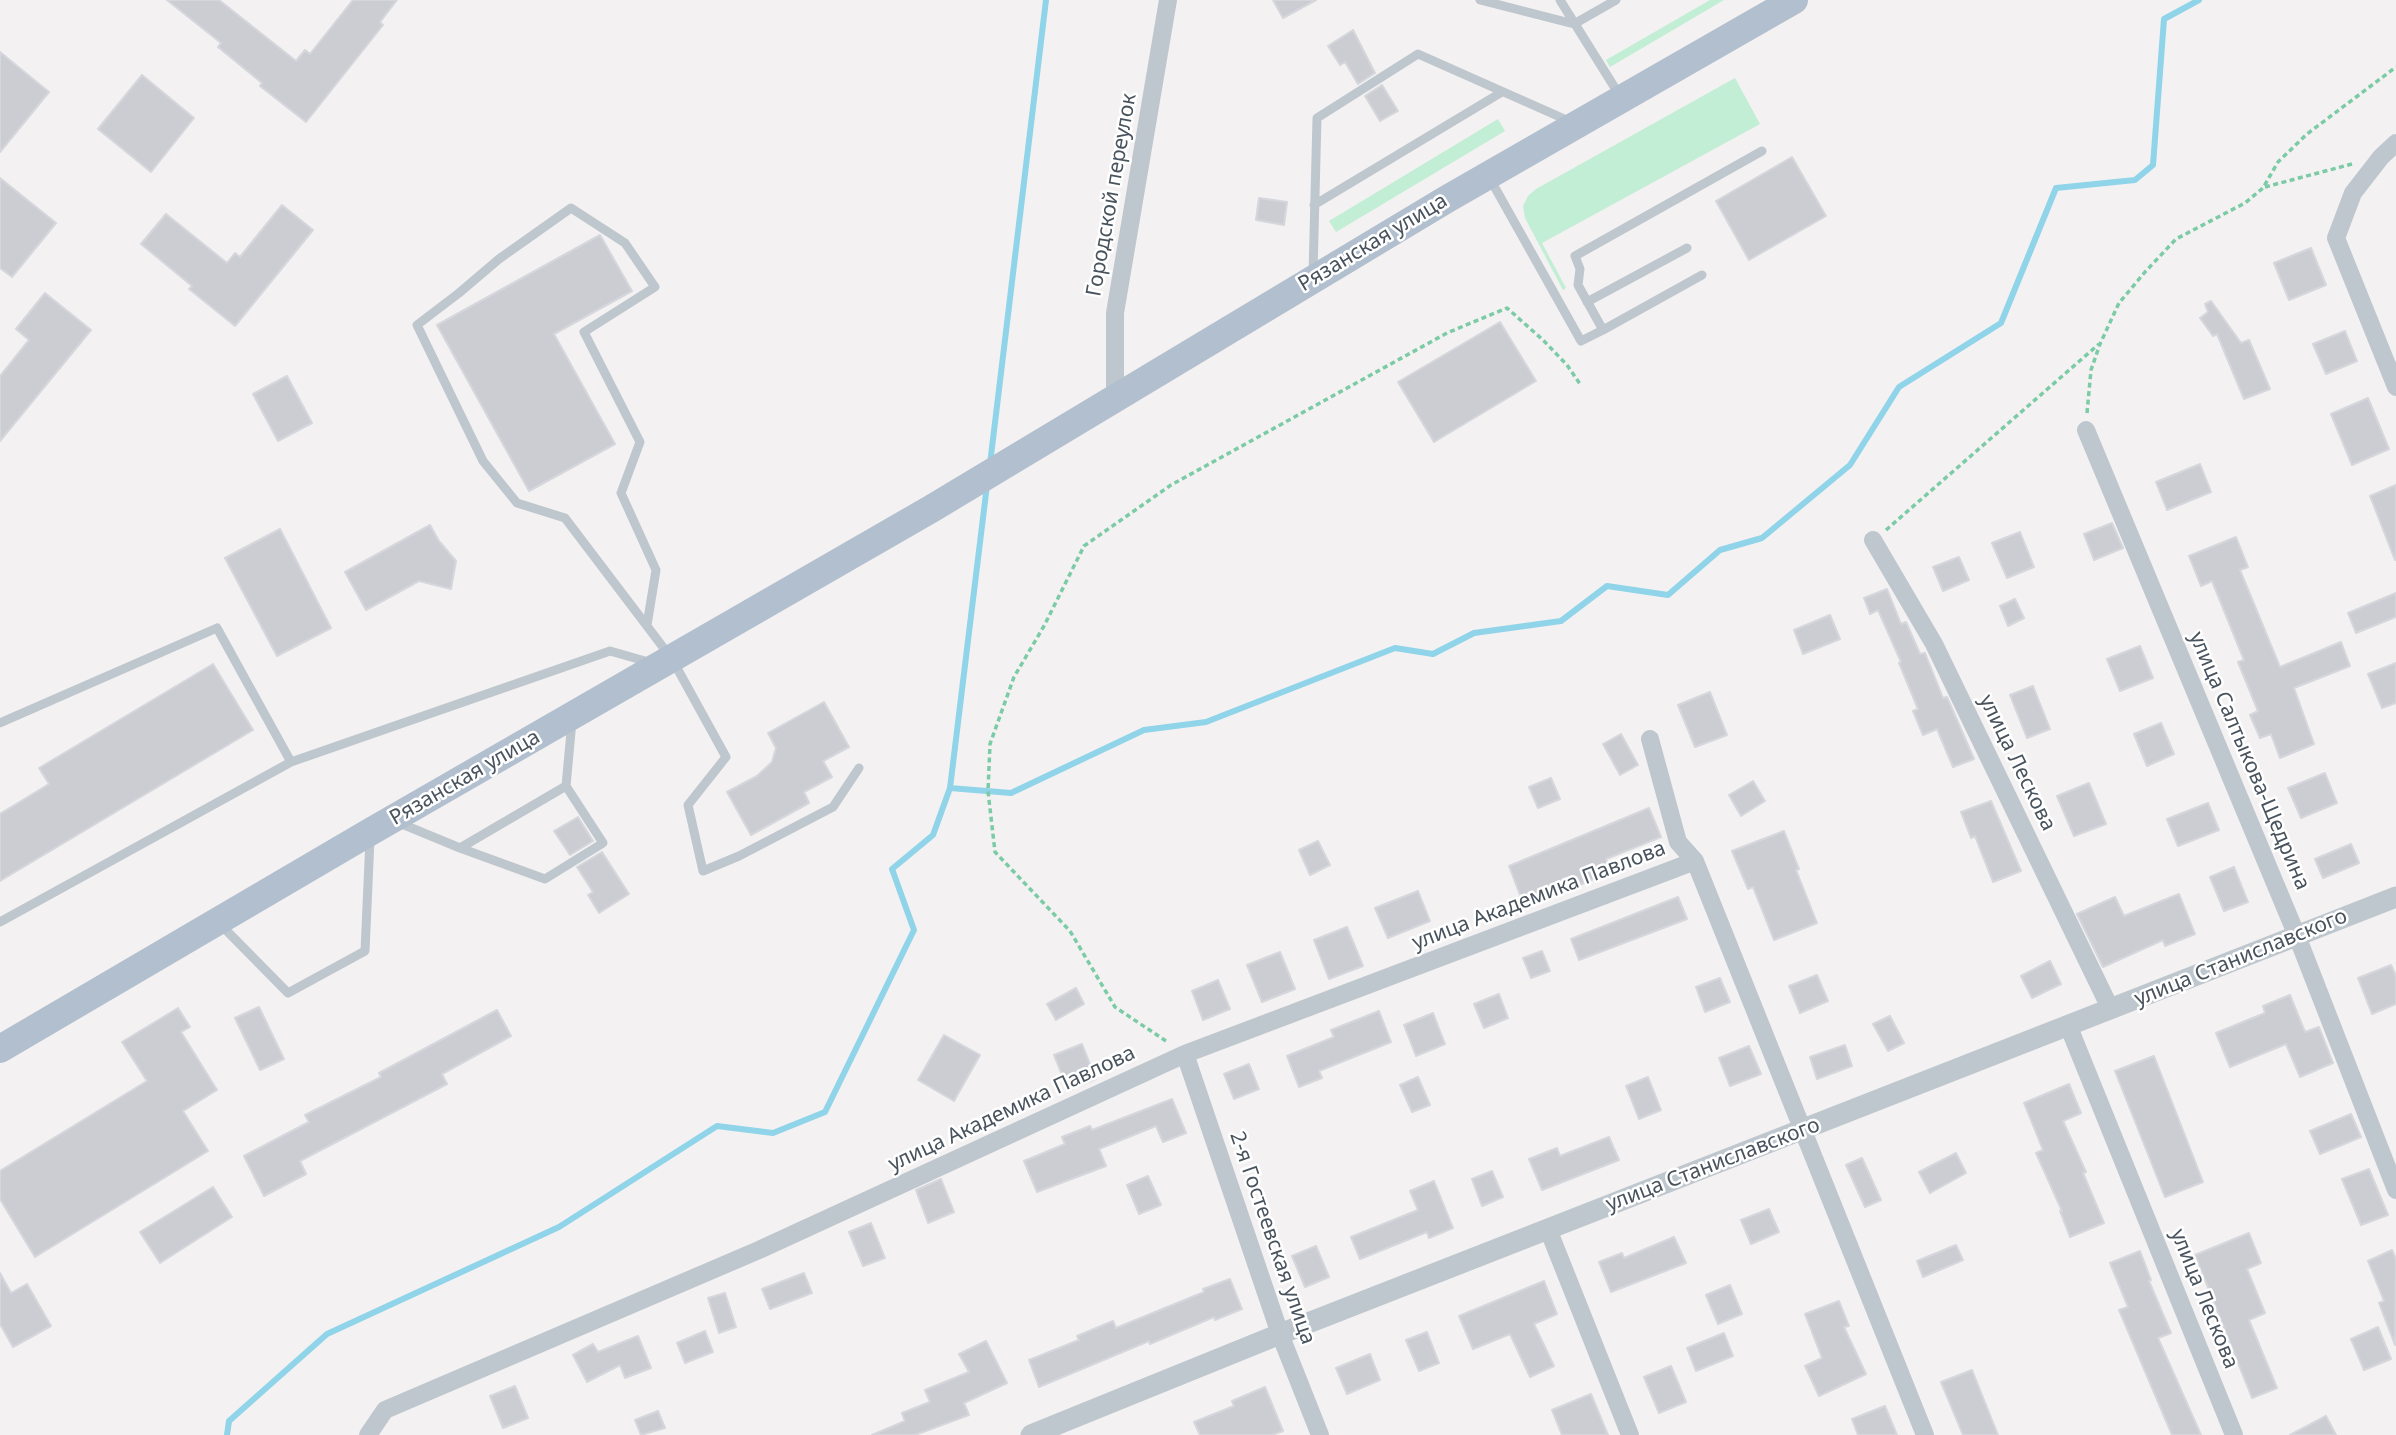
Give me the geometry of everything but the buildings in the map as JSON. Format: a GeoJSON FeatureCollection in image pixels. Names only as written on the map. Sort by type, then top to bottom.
{"type":"FeatureCollection","features":[{"type":"Feature","properties":{"kind":"main road","name":"Рязанская улица"},"geometry":{"type":"LineString","coordinates":[[0,1049],[931,509],[1488,174],[1794,0]]}},
{"type":"Feature","properties":{"kind":"street","name":"Городской переулок"},"geometry":{"type":"LineString","coordinates":[[1115,398],[1115,313],[1168,0]]}},
{"type":"Feature","properties":{"kind":"street"},"geometry":{"type":"LineString","coordinates":[[2396,143],[2381,157],[2353,193],[2336,238],[2396,387]]}},
{"type":"Feature","properties":{"kind":"street","name":"улица Салтыкова-Щедрина"},"geometry":{"type":"LineString","coordinates":[[2086,430],[2297,936],[2396,1190]]}},
{"type":"Feature","properties":{"kind":"street","name":"улица Лескова"},"geometry":{"type":"LineString","coordinates":[[1874,540],[1934,644],[2111,1010]]}},
{"type":"Feature","properties":{"kind":"street"},"geometry":{"type":"LineString","coordinates":[[1650,739],[1678,842],[1695,861],[1925,1435]]}},
{"type":"Feature","properties":{"kind":"street","name":"улица Академика Павлова"},"geometry":{"type":"LineString","coordinates":[[368,1435],[386,1410],[760,1250],[1185,1054],[1695,861]]}},
{"type":"Feature","properties":{"kind":"street","name":"улица Станиславского"},"geometry":{"type":"LineString","coordinates":[[1031,1435],[1280,1334],[2396,897]]}},
{"type":"Feature","properties":{"kind":"street","name":"улица Лескова"},"geometry":{"type":"LineString","coordinates":[[2068,1026],[2234,1435]]}},
{"type":"Feature","properties":{"kind":"street","name":"2-я Гостеевская улица"},"geometry":{"type":"LineString","coordinates":[[1185,1054],[1280,1334],[1320,1435]]}},
{"type":"Feature","properties":{"kind":"street"},"geometry":{"type":"LineString","coordinates":[[1548,1229],[1629,1435]]}},
{"type":"Feature","properties":{"kind":"lane"},"geometry":{"type":"LineString","coordinates":[[1480,0],[1574,24],[1616,0]]}},
{"type":"Feature","properties":{"kind":"lane"},"geometry":{"type":"LineString","coordinates":[[1560,0],[1621,99]]}},
{"type":"Feature","properties":{"kind":"lane"},"geometry":{"type":"LineString","coordinates":[[1313,279],[1317,118],[1418,54],[1577,125]]}},
{"type":"Feature","properties":{"kind":"lane"},"geometry":{"type":"LineString","coordinates":[[1314,205],[1502,92]]}},
{"type":"Feature","properties":{"kind":"lane"},"geometry":{"type":"LineString","coordinates":[[1603,330],[1578,285],[1580,270],[1575,256],[1762,151]]}},
{"type":"Feature","properties":{"kind":"lane"},"geometry":{"type":"LineString","coordinates":[[1488,174],[1578,338],[1584,341],[1702,275]]}},
{"type":"Feature","properties":{"kind":"lane"},"geometry":{"type":"LineString","coordinates":[[647,625],[656,570],[621,493],[640,442],[584,332],[655,287],[625,243],[571,208],[499,259],[417,326],[483,461],[517,503],[565,518],[647,625],[666,662],[726,757],[688,805],[703,871],[739,856],[833,807],[859,768]]}},
{"type":"Feature","properties":{"kind":"lane"},"geometry":{"type":"LineString","coordinates":[[1587,302],[1687,248]]}},
{"type":"Feature","properties":{"kind":"lane"},"geometry":{"type":"LineString","coordinates":[[0,723],[217,628],[290,762]]}},
{"type":"Feature","properties":{"kind":"lane"},"geometry":{"type":"LineString","coordinates":[[0,922],[290,762],[610,651],[666,662]]}},
{"type":"Feature","properties":{"kind":"lane"},"geometry":{"type":"LineString","coordinates":[[218,922],[288,993],[365,950],[381,826],[460,848],[545,879],[603,843],[566,786],[572,717]]}},
{"type":"Feature","properties":{"kind":"lane"},"geometry":{"type":"LineString","coordinates":[[460,848],[566,786]]}},
{"type":"Feature","properties":{"kind":"path"},"geometry":{"type":"LineString","coordinates":[[2086,430],[2091,370],[2100,344],[2119,303],[2144,272],[2176,239],[2245,203],[2263,188],[2278,162],[2307,134],[2396,67]]}},
{"type":"Feature","properties":{"kind":"path"},"geometry":{"type":"LineString","coordinates":[[2263,188],[2381,157]]}},
{"type":"Feature","properties":{"kind":"path"},"geometry":{"type":"LineString","coordinates":[[1185,1054],[1115,1007],[1070,931],[995,852],[988,791],[990,744],[1014,677],[1044,626],[1084,546],[1171,485],[1447,333],[1507,309],[1543,340],[1567,365],[1580,384]]}},
{"type":"Feature","properties":{"kind":"path"},"geometry":{"type":"LineString","coordinates":[[1874,540],[2100,344]]}},
{"type":"Feature","properties":{"kind":"green space"},"geometry":{"type":"Polygon","coordinates":[[[1710,0],[1724,0],[1610,67],[1606,60],[1710,0]]]}},
{"type":"Feature","properties":{"kind":"green space"},"geometry":{"type":"Polygon","coordinates":[[[1735,78],[1760,124],[1542,243],[1566,288],[1563,290],[1525,218],[1523,206],[1528,196],[1536,189],[1735,78]]]}},
{"type":"Feature","properties":{"kind":"green space"},"geometry":{"type":"Polygon","coordinates":[[[1498,119],[1505,131],[1336,232],[1329,221],[1498,119]]]}},
{"type":"Feature","properties":{"kind":"waterway"},"geometry":{"type":"LineString","coordinates":[[990,464],[1046,0]]}},
{"type":"Feature","properties":{"kind":"waterway"},"geometry":{"type":"LineString","coordinates":[[227,1435],[229,1421],[327,1334],[559,1227],[717,1126],[773,1133],[825,1112],[914,930],[892,869],[933,835],[950,788],[1011,793],[1144,730],[1206,722],[1395,648],[1433,654],[1474,633],[1561,621],[1607,586],[1668,595],[1720,550],[1762,538],[1850,465],[1899,387],[2001,323],[2056,188],[2135,180],[2153,165],[2164,19],[2199,0]]}},
{"type":"Feature","properties":{"kind":"waterway"},"geometry":{"type":"LineString","coordinates":[[950,788],[987,485]]}}]}
